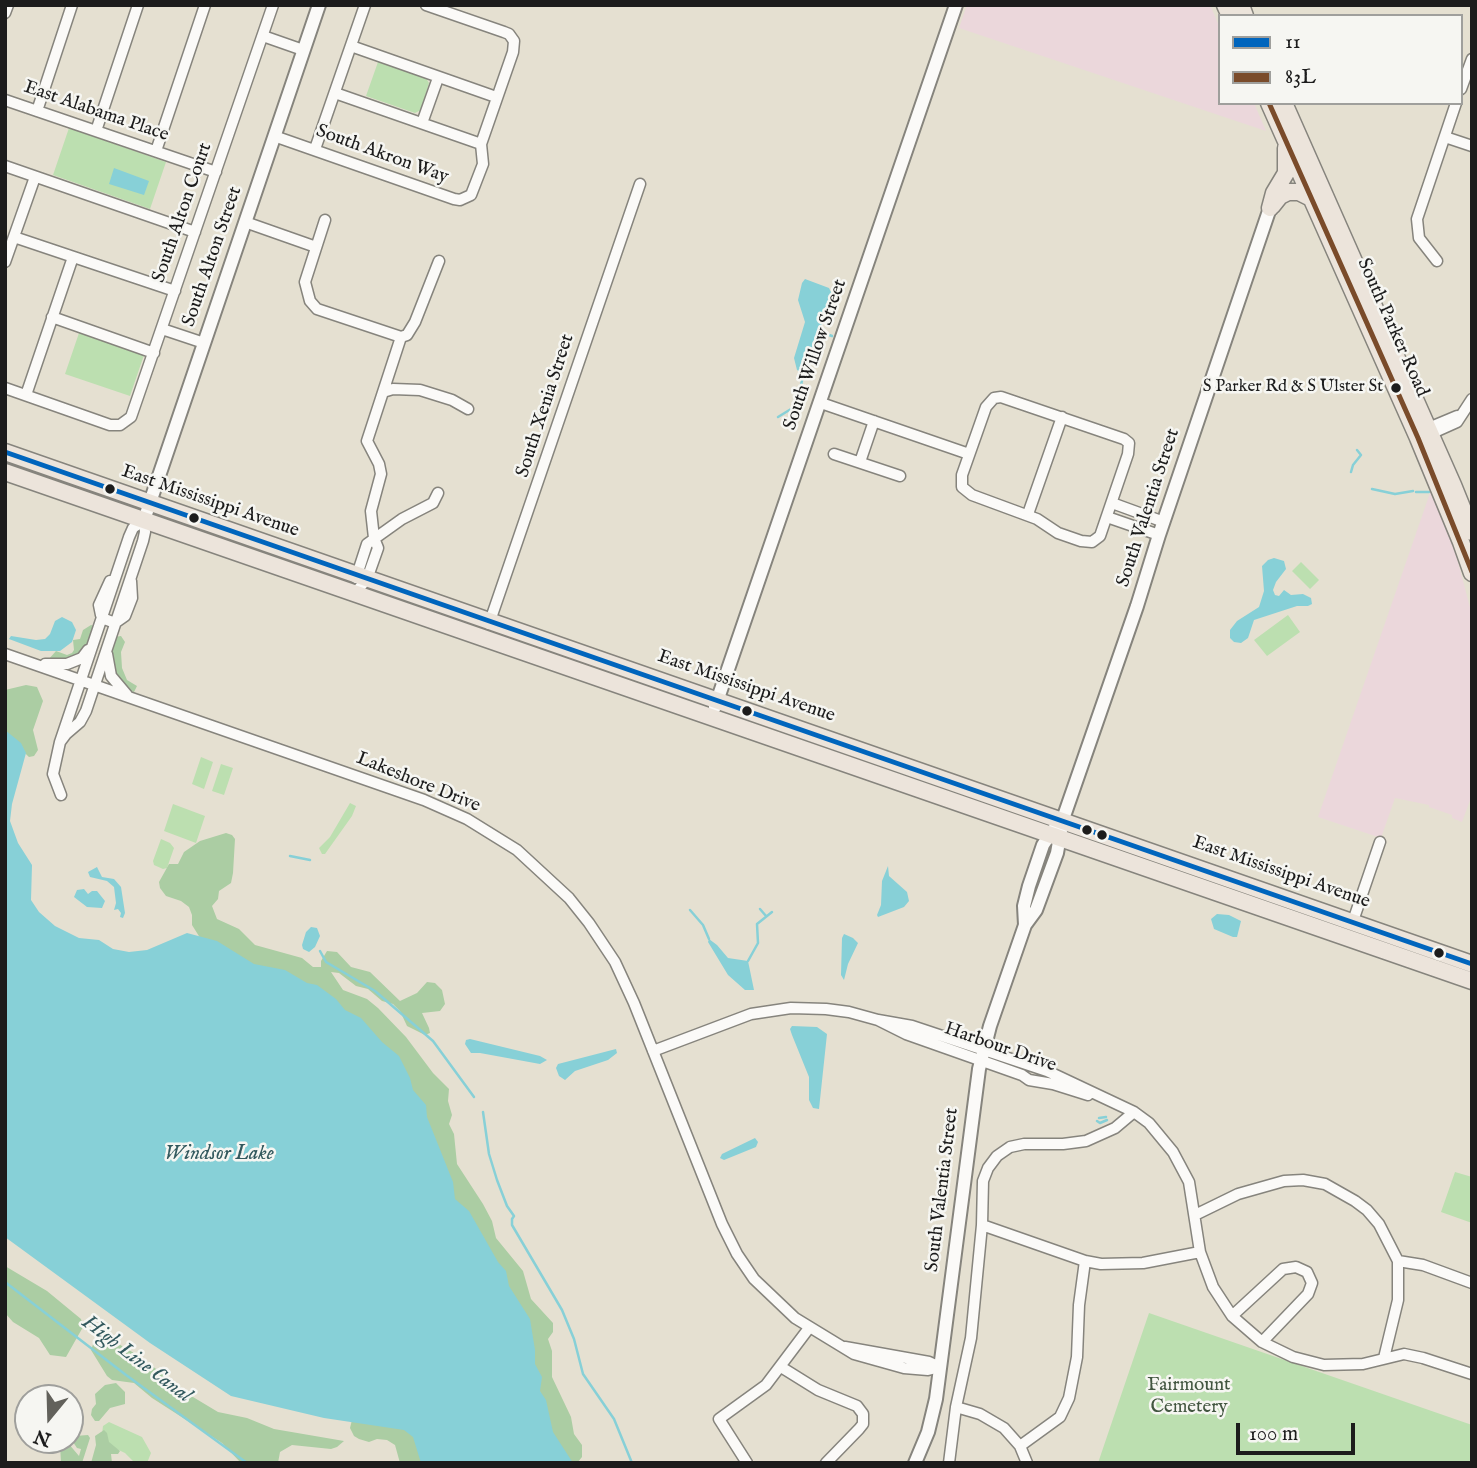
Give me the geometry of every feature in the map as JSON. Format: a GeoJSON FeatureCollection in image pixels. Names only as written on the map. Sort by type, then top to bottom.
{"type":"FeatureCollection","features":[{"type":"Feature","properties":{"kind":"main road","name":"South Parker Road"},"geometry":{"type":"LineString","coordinates":[[1270,105],[1285,141],[1309,176],[1311,198],[1472,532]]}},
{"type":"Feature","properties":{"kind":"main road","name":"South Parker Road"},"geometry":{"type":"LineString","coordinates":[[1285,105],[1309,176],[1425,433],[1472,573]]}},
{"type":"Feature","properties":{"kind":"main road"},"geometry":{"type":"LineString","coordinates":[[1270,208],[1275,190],[1286,173],[1285,141]]}},
{"type":"Feature","properties":{"kind":"main road"},"geometry":{"type":"LineString","coordinates":[[1275,190],[1309,176]]}},
{"type":"Feature","properties":{"kind":"main road"},"geometry":{"type":"LineString","coordinates":[[1270,208],[1280,196],[1288,192],[1296,191],[1311,198]]}},
{"type":"Feature","properties":{"kind":"main road","name":"East Mississippi Avenue"},"geometry":{"type":"LineString","coordinates":[[5,452],[1353,920],[1472,964]]}},
{"type":"Feature","properties":{"kind":"main road","name":"East Mississippi Avenue"},"geometry":{"type":"LineString","coordinates":[[5,472],[1472,981]]}},
{"type":"Feature","properties":{"kind":"street"},"geometry":{"type":"LineString","coordinates":[[5,13],[8,5]]}},
{"type":"Feature","properties":{"kind":"street"},"geometry":{"type":"LineString","coordinates":[[37,111],[72,5]]}},
{"type":"Feature","properties":{"kind":"street"},"geometry":{"type":"LineString","coordinates":[[96,131],[138,5]]}},
{"type":"Feature","properties":{"kind":"street"},"geometry":{"type":"LineString","coordinates":[[156,151],[205,5]]}},
{"type":"Feature","properties":{"kind":"street","name":"South Alton Court"},"geometry":{"type":"LineString","coordinates":[[26,395],[110,425],[126,422],[133,411],[273,5]]}},
{"type":"Feature","properties":{"kind":"street","name":"South Alton Street"},"geometry":{"type":"LineString","coordinates":[[60,743],[82,720],[115,623],[125,616],[131,600],[131,577],[145,535],[144,520],[149,503],[319,5]]}},
{"type":"Feature","properties":{"kind":"street"},"geometry":{"type":"LineString","coordinates":[[314,149],[365,5]]}},
{"type":"Feature","properties":{"kind":"street","name":"South Akron Way"},"geometry":{"type":"LineString","coordinates":[[274,136],[460,200],[471,195],[484,157],[481,144],[514,47],[509,34],[426,5]]}},
{"type":"Feature","properties":{"kind":"street","name":"South Willow Street"},"geometry":{"type":"LineString","coordinates":[[712,717],[956,5]]}},
{"type":"Feature","properties":{"kind":"street"},"geometry":{"type":"LineString","coordinates":[[262,36],[303,50]]}},
{"type":"Feature","properties":{"kind":"street"},"geometry":{"type":"LineString","coordinates":[[351,46],[496,97]]}},
{"type":"Feature","properties":{"kind":"street"},"geometry":{"type":"LineString","coordinates":[[1463,84],[1472,59]]}},
{"type":"Feature","properties":{"kind":"street"},"geometry":{"type":"LineString","coordinates":[[422,123],[438,78]]}},
{"type":"Feature","properties":{"kind":"street"},"geometry":{"type":"LineString","coordinates":[[335,93],[481,144]]}},
{"type":"Feature","properties":{"kind":"street","name":"East Alabama Place"},"geometry":{"type":"LineString","coordinates":[[5,100],[216,172]]}},
{"type":"Feature","properties":{"kind":"street"},"geometry":{"type":"LineString","coordinates":[[1437,261],[1421,242],[1417,225],[1455,105]]}},
{"type":"Feature","properties":{"kind":"street"},"geometry":{"type":"LineString","coordinates":[[1445,137],[1472,146]]}},
{"type":"Feature","properties":{"kind":"street"},"geometry":{"type":"LineString","coordinates":[[5,166],[195,232]]}},
{"type":"Feature","properties":{"kind":"street"},"geometry":{"type":"LineString","coordinates":[[5,262],[35,177]]}},
{"type":"Feature","properties":{"kind":"street","name":"South Xenia Street"},"geometry":{"type":"LineString","coordinates":[[485,638],[640,184]]}},
{"type":"Feature","properties":{"kind":"street","name":"South Valentia Street"},"geometry":{"type":"LineString","coordinates":[[915,1463],[931,1420],[940,1367],[975,1090],[982,1055],[1025,925],[1026,896],[1043,845],[1056,835],[1063,820],[1270,208]]}},
{"type":"Feature","properties":{"kind":"street"},"geometry":{"type":"LineString","coordinates":[[325,220],[305,282],[310,302],[317,309],[401,337],[407,335],[415,322],[439,261]]}},
{"type":"Feature","properties":{"kind":"street"},"geometry":{"type":"LineString","coordinates":[[245,222],[316,247]]}},
{"type":"Feature","properties":{"kind":"street"},"geometry":{"type":"LineString","coordinates":[[14,237],[174,291]]}},
{"type":"Feature","properties":{"kind":"street"},"geometry":{"type":"LineString","coordinates":[[5,388],[26,395],[73,257]]}},
{"type":"Feature","properties":{"kind":"street"},"geometry":{"type":"LineString","coordinates":[[52,317],[154,353]]}},
{"type":"Feature","properties":{"kind":"street"},"geometry":{"type":"LineString","coordinates":[[162,329],[204,343]]}},
{"type":"Feature","properties":{"kind":"street"},"geometry":{"type":"LineString","coordinates":[[355,593],[378,548],[371,511],[382,474],[367,441],[401,337]]}},
{"type":"Feature","properties":{"kind":"street"},"geometry":{"type":"LineString","coordinates":[[383,393],[393,389],[420,390],[452,400],[468,409]]}},
{"type":"Feature","properties":{"kind":"street"},"geometry":{"type":"LineString","coordinates":[[1008,397],[1062,418],[1125,439],[1129,443],[1128,454],[1100,536],[1092,542],[1058,533],[1028,514],[972,495],[962,486],[962,475],[986,407],[994,398],[1008,397]]}},
{"type":"Feature","properties":{"kind":"street"},"geometry":{"type":"LineString","coordinates":[[1425,433],[1454,424],[1472,399]]}},
{"type":"Feature","properties":{"kind":"street"},"geometry":{"type":"LineString","coordinates":[[821,403],[969,454]]}},
{"type":"Feature","properties":{"kind":"street"},"geometry":{"type":"LineString","coordinates":[[1028,514],[1062,418]]}},
{"type":"Feature","properties":{"kind":"street"},"geometry":{"type":"LineString","coordinates":[[860,462],[874,421]]}},
{"type":"Feature","properties":{"kind":"street"},"geometry":{"type":"LineString","coordinates":[[834,454],[900,476]]}},
{"type":"Feature","properties":{"kind":"street"},"geometry":{"type":"LineString","coordinates":[[374,538],[433,503],[439,493]]}},
{"type":"Feature","properties":{"kind":"street"},"geometry":{"type":"LineString","coordinates":[[1112,503],[1164,522]]}},
{"type":"Feature","properties":{"kind":"street"},"geometry":{"type":"LineString","coordinates":[[1107,517],[1159,535]]}},
{"type":"Feature","properties":{"kind":"street","name":"South Alton Street"},"geometry":{"type":"LineString","coordinates":[[61,795],[53,774],[60,743],[131,531],[144,520]]}},
{"type":"Feature","properties":{"kind":"street"},"geometry":{"type":"LineString","coordinates":[[102,618],[115,623]]}},
{"type":"Feature","properties":{"kind":"street"},"geometry":{"type":"LineString","coordinates":[[32,663],[67,664],[82,657],[92,644]]}},
{"type":"Feature","properties":{"kind":"street"},"geometry":{"type":"LineString","coordinates":[[107,649],[110,675],[130,698]]}},
{"type":"Feature","properties":{"kind":"street","name":"Lakeshore Drive"},"geometry":{"type":"LineString","coordinates":[[5,654],[432,803],[497,836],[542,871],[589,923],[618,968],[732,1244],[763,1289],[783,1309],[841,1346],[929,1362],[940,1367]]}},
{"type":"Feature","properties":{"kind":"street"},"geometry":{"type":"LineString","coordinates":[[1353,920],[1380,842]]}},
{"type":"Feature","properties":{"kind":"street","name":"Harbour Drive"},"geometry":{"type":"LineString","coordinates":[[653,1051],[740,1018],[776,1010],[826,1009],[909,1025],[982,1055],[1052,1073],[1134,1112],[1155,1129],[1174,1152],[1192,1189],[1200,1252],[1209,1279],[1232,1316],[1262,1342],[1293,1357],[1324,1365],[1356,1365],[1412,1355],[1472,1374]]}},
{"type":"Feature","properties":{"kind":"street"},"geometry":{"type":"LineString","coordinates":[[949,1463],[956,1408],[970,1346],[985,1176],[991,1163],[1000,1153],[1019,1144],[1071,1144],[1091,1139],[1123,1123],[1134,1112]]}},
{"type":"Feature","properties":{"kind":"street"},"geometry":{"type":"LineString","coordinates":[[1195,1215],[1238,1194],[1266,1184],[1290,1180],[1317,1182],[1337,1189],[1367,1210],[1383,1231],[1398,1261],[1398,1300],[1384,1358]]}},
{"type":"Feature","properties":{"kind":"street"},"geometry":{"type":"LineString","coordinates":[[982,1225],[1085,1261],[1101,1264],[1133,1264],[1200,1252]]}},
{"type":"Feature","properties":{"kind":"street"},"geometry":{"type":"LineString","coordinates":[[1020,1446],[1060,1417],[1069,1398],[1077,1362],[1079,1305],[1085,1261]]}},
{"type":"Feature","properties":{"kind":"street"},"geometry":{"type":"LineString","coordinates":[[1398,1261],[1423,1265],[1472,1283]]}},
{"type":"Feature","properties":{"kind":"street"},"geometry":{"type":"LineString","coordinates":[[1232,1316],[1279,1271],[1292,1266],[1307,1272],[1312,1283],[1308,1294],[1262,1342]]}},
{"type":"Feature","properties":{"kind":"street"},"geometry":{"type":"LineString","coordinates":[[747,1463],[719,1419],[757,1394],[781,1367],[809,1328]]}},
{"type":"Feature","properties":{"kind":"street"},"geometry":{"type":"LineString","coordinates":[[781,1367],[812,1386],[857,1406],[863,1414],[863,1424],[827,1463]]}},
{"type":"Feature","properties":{"kind":"street"},"geometry":{"type":"LineString","coordinates":[[956,1408],[997,1423],[1020,1446],[1027,1463]]}},
{"type":"Feature","properties":{"kind":"shaded area"},"geometry":{"type":"Polygon","coordinates":[[[967,5],[1210,5],[1218,23],[1218,105],[1255,105],[1266,131],[959,28],[967,5]]]}},
{"type":"Feature","properties":{"kind":"shaded area"},"geometry":{"type":"Polygon","coordinates":[[[1431,490],[1453,543],[1472,615],[1472,795],[1462,822],[1429,805],[1395,798],[1381,838],[1318,817],[1431,490]]]}},
{"type":"Feature","properties":{"kind":"green space"},"geometry":{"type":"Polygon","coordinates":[[[378,62],[426,78],[429,83],[421,110],[415,113],[366,96],[378,62]]]}},
{"type":"Feature","properties":{"kind":"green space"},"geometry":{"type":"Polygon","coordinates":[[[69,128],[166,162],[150,209],[53,175],[69,128]]]}},
{"type":"Feature","properties":{"kind":"green space"},"geometry":{"type":"Polygon","coordinates":[[[79,333],[144,355],[130,396],[65,374],[79,333]]]}},
{"type":"Feature","properties":{"kind":"green space"},"geometry":{"type":"Polygon","coordinates":[[[1301,562],[1319,580],[1310,589],[1292,571],[1301,562]]]}},
{"type":"Feature","properties":{"kind":"green space"},"geometry":{"type":"Polygon","coordinates":[[[1288,615],[1300,632],[1267,656],[1254,640],[1288,615]]]}},
{"type":"Feature","properties":{"kind":"green space"},"geometry":{"type":"Polygon","coordinates":[[[94,626],[91,646],[77,660],[48,660],[56,651],[67,655],[72,653],[73,640],[80,639],[83,630],[94,626]]]}},
{"type":"Feature","properties":{"kind":"green space"},"geometry":{"type":"Polygon","coordinates":[[[121,636],[125,642],[121,652],[122,668],[127,680],[137,686],[134,692],[129,691],[108,664],[114,637],[121,636]]]}},
{"type":"Feature","properties":{"kind":"green space"},"geometry":{"type":"Polygon","coordinates":[[[26,685],[37,687],[43,701],[33,730],[38,750],[34,756],[29,757],[5,734],[5,690],[26,685]]]}},
{"type":"Feature","properties":{"kind":"green space"},"geometry":{"type":"Polygon","coordinates":[[[201,757],[213,762],[204,789],[192,784],[201,757]]]}},
{"type":"Feature","properties":{"kind":"green space"},"geometry":{"type":"Polygon","coordinates":[[[221,764],[233,768],[224,795],[212,791],[221,764]]]}},
{"type":"Feature","properties":{"kind":"green space"},"geometry":{"type":"Polygon","coordinates":[[[350,803],[356,806],[352,816],[325,854],[322,854],[319,848],[330,837],[350,803]]]}},
{"type":"Feature","properties":{"kind":"green space"},"geometry":{"type":"Polygon","coordinates":[[[173,804],[205,816],[196,843],[164,831],[173,804]]]}},
{"type":"Feature","properties":{"kind":"green space"},"geometry":{"type":"Polygon","coordinates":[[[226,833],[235,839],[233,873],[231,883],[219,891],[218,899],[212,906],[217,919],[239,929],[255,945],[302,958],[313,967],[321,967],[321,961],[327,951],[337,952],[351,967],[370,972],[400,1001],[417,993],[427,982],[435,983],[442,990],[445,1004],[440,1011],[422,1013],[430,1033],[425,1035],[407,1026],[400,1011],[393,1004],[382,1001],[368,989],[356,986],[339,973],[331,972],[343,990],[367,999],[378,1008],[449,1089],[448,1101],[452,1115],[449,1124],[454,1134],[457,1164],[492,1221],[496,1238],[523,1271],[531,1299],[553,1323],[553,1332],[548,1339],[552,1351],[552,1377],[571,1417],[574,1434],[582,1445],[582,1457],[577,1463],[568,1463],[558,1452],[533,1368],[456,1202],[262,970],[202,941],[192,925],[189,907],[166,896],[160,888],[159,882],[169,864],[178,864],[184,852],[200,841],[226,833]]]}},
{"type":"Feature","properties":{"kind":"green space"},"geometry":{"type":"Polygon","coordinates":[[[161,839],[174,848],[167,868],[163,869],[154,865],[153,861],[161,839]]]}},
{"type":"Feature","properties":{"kind":"green space"},"geometry":{"type":"Polygon","coordinates":[[[1455,1172],[1472,1177],[1472,1223],[1441,1212],[1455,1172]]]}},
{"type":"Feature","properties":{"kind":"green space"},"geometry":{"type":"Polygon","coordinates":[[[5,1266],[47,1291],[81,1319],[83,1327],[66,1357],[50,1355],[39,1338],[13,1322],[5,1313],[5,1266]]]}},
{"type":"Feature","properties":{"kind":"green space","name":"Fairmount Cemetery"},"geometry":{"type":"Polygon","coordinates":[[[1149,1313],[1472,1425],[1472,1463],[1098,1463],[1149,1313]]]}},
{"type":"Feature","properties":{"kind":"green space"},"geometry":{"type":"Polygon","coordinates":[[[105,1336],[139,1356],[193,1397],[218,1412],[247,1418],[274,1429],[344,1441],[331,1449],[292,1445],[280,1452],[278,1463],[241,1463],[222,1443],[152,1398],[134,1383],[112,1380],[107,1376],[91,1350],[95,1339],[105,1336]]]}},
{"type":"Feature","properties":{"kind":"green space"},"geometry":{"type":"Polygon","coordinates":[[[116,1383],[125,1392],[125,1404],[110,1408],[99,1421],[95,1421],[91,1415],[96,1404],[95,1394],[105,1385],[116,1383]]]}},
{"type":"Feature","properties":{"kind":"green space"},"geometry":{"type":"Polygon","coordinates":[[[352,1420],[414,1430],[425,1463],[400,1463],[395,1445],[387,1440],[369,1442],[359,1439],[350,1428],[352,1420]]]}},
{"type":"Feature","properties":{"kind":"green space"},"geometry":{"type":"Polygon","coordinates":[[[109,1422],[142,1437],[151,1453],[147,1463],[135,1463],[125,1453],[108,1445],[102,1434],[103,1426],[109,1422]]]}},
{"type":"Feature","properties":{"kind":"green space"},"geometry":{"type":"Polygon","coordinates":[[[104,1430],[109,1442],[120,1451],[118,1454],[111,1454],[112,1463],[91,1463],[96,1445],[95,1436],[104,1430]]]}},
{"type":"Feature","properties":{"kind":"green space"},"geometry":{"type":"Polygon","coordinates":[[[84,1435],[90,1438],[82,1463],[61,1463],[60,1454],[84,1454],[84,1435]]]}},
{"type":"Feature","properties":{"kind":"water"},"geometry":{"type":"Polygon","coordinates":[[[114,168],[149,181],[144,195],[109,184],[114,168]]]}},
{"type":"Feature","properties":{"kind":"water"},"geometry":{"type":"Polygon","coordinates":[[[805,279],[829,288],[832,294],[807,369],[802,373],[797,370],[794,358],[805,322],[798,300],[805,279]]]}},
{"type":"Feature","properties":{"kind":"water"},"geometry":{"type":"Polygon","coordinates":[[[1274,558],[1284,561],[1286,569],[1276,582],[1273,590],[1275,595],[1279,596],[1284,590],[1291,595],[1303,594],[1311,598],[1312,604],[1254,620],[1248,638],[1241,643],[1234,642],[1230,638],[1230,630],[1237,621],[1259,607],[1264,591],[1262,566],[1274,558]]]}},
{"type":"Feature","properties":{"kind":"water"},"geometry":{"type":"Polygon","coordinates":[[[62,617],[72,622],[76,630],[72,642],[60,651],[41,651],[9,639],[11,636],[45,639],[55,621],[62,617]]]}},
{"type":"Feature","properties":{"kind":"water","name":"Windsor Lake"},"geometry":{"type":"Polygon","coordinates":[[[5,730],[21,743],[26,753],[10,821],[18,843],[32,865],[31,900],[39,912],[55,926],[79,938],[99,940],[113,949],[129,952],[147,950],[187,933],[217,941],[254,964],[285,970],[307,983],[317,985],[336,999],[345,1010],[361,1018],[382,1042],[399,1056],[413,1090],[426,1105],[427,1117],[453,1182],[455,1199],[469,1211],[506,1271],[509,1286],[530,1319],[535,1364],[542,1377],[540,1391],[546,1400],[553,1432],[573,1463],[421,1463],[413,1437],[404,1430],[324,1418],[231,1396],[150,1343],[5,1237],[5,730]]]}},
{"type":"Feature","properties":{"kind":"water"},"geometry":{"type":"Polygon","coordinates":[[[888,866],[889,876],[907,892],[909,901],[904,907],[878,917],[882,881],[888,866]]]}},
{"type":"Feature","properties":{"kind":"water"},"geometry":{"type":"Polygon","coordinates":[[[97,867],[102,877],[114,879],[121,887],[125,913],[123,918],[120,917],[118,909],[114,910],[114,887],[107,881],[90,877],[88,872],[97,867]]]}},
{"type":"Feature","properties":{"kind":"water"},"geometry":{"type":"Polygon","coordinates":[[[84,889],[88,894],[97,891],[105,901],[102,908],[87,907],[74,897],[77,890],[84,889]]]}},
{"type":"Feature","properties":{"kind":"water"},"geometry":{"type":"Polygon","coordinates":[[[1217,914],[1229,915],[1241,921],[1237,937],[1214,929],[1211,919],[1217,914]]]}},
{"type":"Feature","properties":{"kind":"water"},"geometry":{"type":"Polygon","coordinates":[[[311,927],[317,928],[320,936],[315,947],[309,952],[303,949],[302,945],[306,932],[311,927]]]}},
{"type":"Feature","properties":{"kind":"water"},"geometry":{"type":"Polygon","coordinates":[[[844,934],[858,943],[844,980],[841,975],[844,934]]]}},
{"type":"Feature","properties":{"kind":"water"},"geometry":{"type":"Polygon","coordinates":[[[709,939],[728,958],[748,961],[754,990],[745,990],[728,975],[708,942],[709,939]]]}},
{"type":"Feature","properties":{"kind":"water"},"geometry":{"type":"Polygon","coordinates":[[[792,1026],[817,1027],[827,1034],[819,1109],[813,1108],[809,1100],[809,1077],[790,1029],[792,1026]]]}},
{"type":"Feature","properties":{"kind":"water"},"geometry":{"type":"Polygon","coordinates":[[[466,1040],[547,1060],[540,1064],[471,1053],[465,1044],[466,1040]]]}},
{"type":"Feature","properties":{"kind":"water"},"geometry":{"type":"Polygon","coordinates":[[[616,1049],[617,1053],[608,1060],[575,1071],[565,1080],[559,1076],[556,1068],[558,1064],[616,1049]]]}},
{"type":"Feature","properties":{"kind":"water"},"geometry":{"type":"Polygon","coordinates":[[[755,1138],[758,1142],[756,1147],[724,1160],[720,1158],[722,1154],[755,1138]]]}},
{"type":"Feature","properties":{"kind":"waterway"},"geometry":{"type":"LineString","coordinates":[[818,331],[832,336]]}},
{"type":"Feature","properties":{"kind":"waterway"},"geometry":{"type":"LineString","coordinates":[[778,417],[797,402],[804,372]]}},
{"type":"Feature","properties":{"kind":"waterway"},"geometry":{"type":"LineString","coordinates":[[1351,472],[1361,455],[1357,450]]}},
{"type":"Feature","properties":{"kind":"waterway"},"geometry":{"type":"LineString","coordinates":[[1372,489],[1395,494],[1413,491]]}},
{"type":"Feature","properties":{"kind":"waterway"},"geometry":{"type":"LineString","coordinates":[[1416,492],[1429,492]]}},
{"type":"Feature","properties":{"kind":"waterway"},"geometry":{"type":"LineString","coordinates":[[290,856],[310,860]]}},
{"type":"Feature","properties":{"kind":"waterway"},"geometry":{"type":"LineString","coordinates":[[760,909],[766,916]]}},
{"type":"Feature","properties":{"kind":"waterway"},"geometry":{"type":"LineString","coordinates":[[690,910],[703,925],[709,939]]}},
{"type":"Feature","properties":{"kind":"waterway"},"geometry":{"type":"LineString","coordinates":[[748,961],[758,943],[757,924],[772,912]]}},
{"type":"Feature","properties":{"kind":"waterway"},"geometry":{"type":"LineString","coordinates":[[320,951],[326,962],[375,991],[433,1041],[474,1097]]}},
{"type":"Feature","properties":{"kind":"waterway"},"geometry":{"type":"LineString","coordinates":[[483,1112],[489,1154],[507,1206],[514,1216],[512,1225],[562,1310],[574,1339],[583,1374],[614,1419],[632,1463]]}},
{"type":"Feature","properties":{"kind":"waterway"},"geometry":{"type":"LineString","coordinates":[[1099,1118],[1106,1117]]}},
{"type":"Feature","properties":{"kind":"waterway"},"geometry":{"type":"LineString","coordinates":[[1097,1121],[1100,1123],[1107,1120]]}},
{"type":"Feature","properties":{"kind":"waterway","name":"High Line Canal"},"geometry":{"type":"LineString","coordinates":[[5,1282],[247,1463]]}},
{"type":"Feature","properties":{"kind":"transit line","name":"83L"},"geometry":{"type":"LineString","coordinates":[[1270,105],[1418,438],[1472,572]]}},
{"type":"Feature","properties":{"kind":"transit line","name":"11"},"geometry":{"type":"LineString","coordinates":[[5,452],[1472,964]]}},
{"type":"Feature","properties":{"kind":"place","name":"S Parker Rd & S Ulster St"},"geometry":{"type":"Point","coordinates":[1396,388]}}]}
